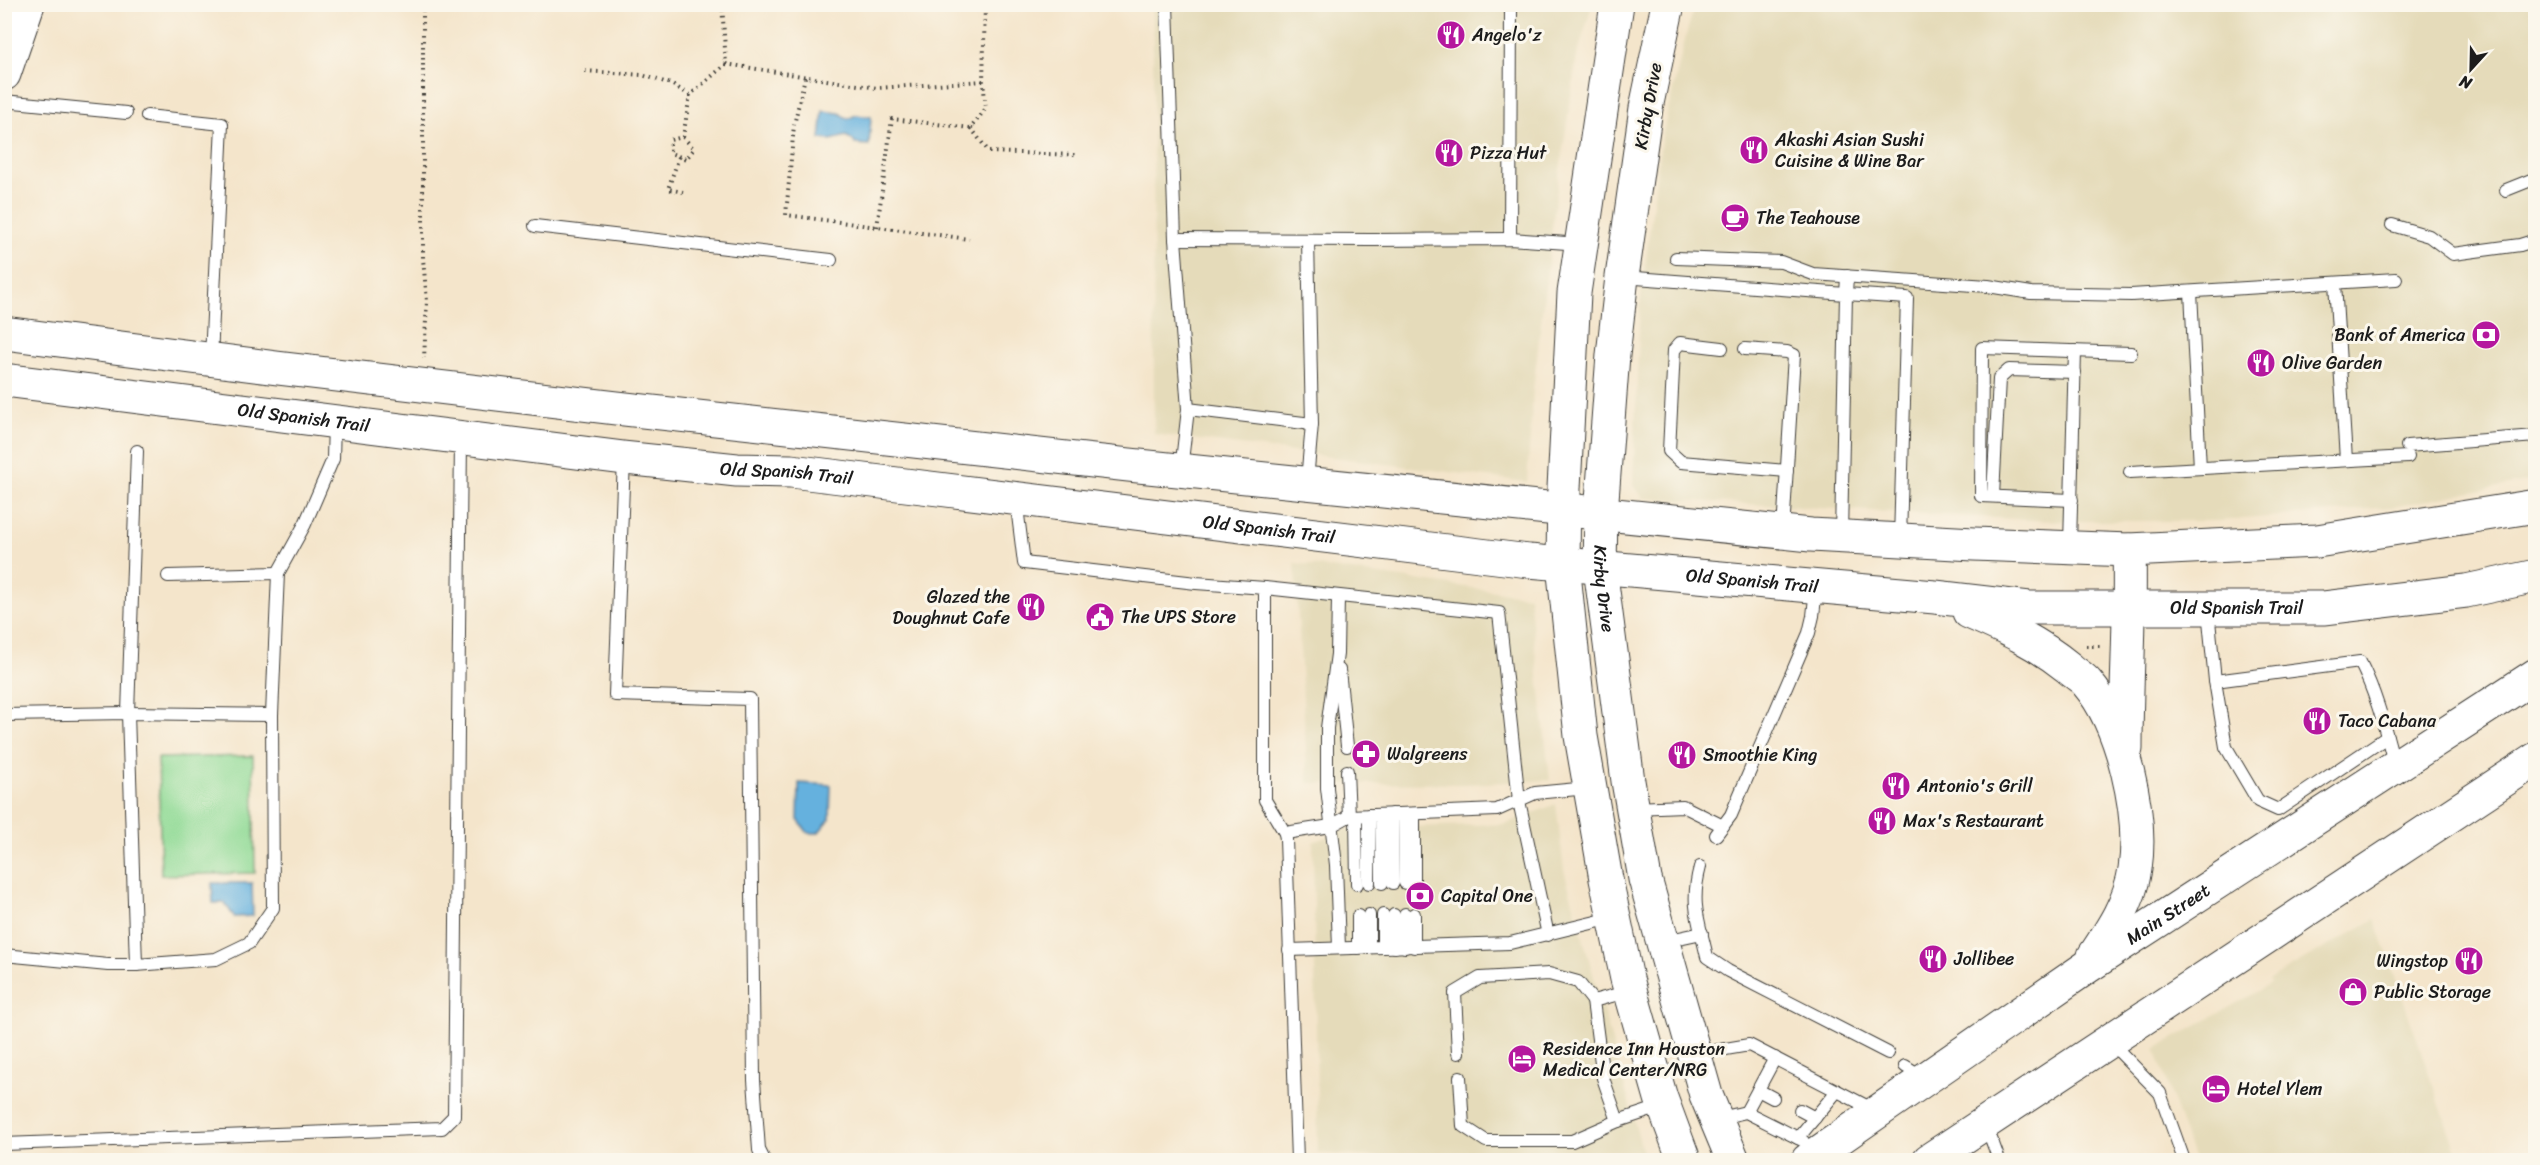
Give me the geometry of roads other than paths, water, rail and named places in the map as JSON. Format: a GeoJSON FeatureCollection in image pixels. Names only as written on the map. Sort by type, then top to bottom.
{"type":"FeatureCollection","features":[{"type":"Feature","properties":{"kind":"main road"},"geometry":{"type":"LineString","coordinates":[[4,74],[28,4]]}},
{"type":"Feature","properties":{"kind":"main road","name":"Kirby Drive"},"geometry":{"type":"LineString","coordinates":[[1668,4],[1646,108],[1622,277],[1613,355],[1601,513],[1600,568],[1633,808],[1646,879],[1706,1095],[1731,1115],[1733,1161]]}},
{"type":"Feature","properties":{"kind":"main road","name":"Kirby Drive"},"geometry":{"type":"LineString","coordinates":[[1613,6],[1574,293],[1563,564],[1581,736],[1615,918],[1631,991],[1664,1106],[1684,1161]]}},
{"type":"Feature","properties":{"kind":"main road"},"geometry":{"type":"LineString","coordinates":[[4,333],[421,386],[1018,453],[1841,537],[2129,550],[2317,541],[2535,506]]}},
{"type":"Feature","properties":{"kind":"main road"},"geometry":{"type":"LineString","coordinates":[[276,414],[277,368]]}},
{"type":"Feature","properties":{"kind":"main road","name":"Old Spanish Trail"},"geometry":{"type":"LineString","coordinates":[[4,380],[624,458],[736,470],[791,471],[1563,564],[1935,597],[2029,608],[2131,610],[2324,608],[2466,591],[2535,576]]}},
{"type":"Feature","properties":{"kind":"main road"},"geometry":{"type":"LineString","coordinates":[[624,458],[626,409]]}},
{"type":"Feature","properties":{"kind":"main road"},"geometry":{"type":"LineString","coordinates":[[791,471],[793,427]]}},
{"type":"Feature","properties":{"kind":"main road"},"geometry":{"type":"LineString","coordinates":[[1016,498],[1018,453]]}},
{"type":"Feature","properties":{"kind":"main road"},"geometry":{"type":"LineString","coordinates":[[1300,534],[1306,482]]}},
{"type":"Feature","properties":{"kind":"main road"},"geometry":{"type":"LineString","coordinates":[[2126,761],[2126,678],[2131,610],[2129,550]]}},
{"type":"Feature","properties":{"kind":"main road"},"geometry":{"type":"LineString","coordinates":[[1935,597],[2017,632],[2055,657],[2086,682],[2107,716],[2126,761],[2136,806],[2135,869],[2121,914],[2087,967]]}},
{"type":"Feature","properties":{"kind":"main road","name":"Main Street"},"geometry":{"type":"LineString","coordinates":[[1809,1150],[1878,1112],[1915,1072],[2087,967],[2391,752],[2535,675]]}},
{"type":"Feature","properties":{"kind":"main road"},"geometry":{"type":"LineString","coordinates":[[1929,1161],[2535,759]]}},
{"type":"Feature","properties":{"kind":"main road"},"geometry":{"type":"LineString","coordinates":[[1615,918],[1653,910]]}},
{"type":"Feature","properties":{"kind":"lane"},"geometry":{"type":"LineString","coordinates":[[1167,4],[1175,239],[1188,408],[1181,470]]}},
{"type":"Feature","properties":{"kind":"lane"},"geometry":{"type":"LineString","coordinates":[[1510,238],[1511,4]]}},
{"type":"Feature","properties":{"kind":"lane"},"geometry":{"type":"LineString","coordinates":[[4,101],[126,113]]}},
{"type":"Feature","properties":{"kind":"lane"},"geometry":{"type":"LineString","coordinates":[[147,116],[222,124],[211,360]]}},
{"type":"Feature","properties":{"kind":"lane"},"geometry":{"type":"LineString","coordinates":[[2506,190],[2535,178]]}},
{"type":"Feature","properties":{"kind":"lane"},"geometry":{"type":"LineString","coordinates":[[2392,225],[2429,236],[2453,254],[2520,245],[2535,240]]}},
{"type":"Feature","properties":{"kind":"lane"},"geometry":{"type":"LineString","coordinates":[[535,226],[831,260]]}},
{"type":"Feature","properties":{"kind":"lane"},"geometry":{"type":"LineString","coordinates":[[1175,239],[1510,238],[1582,244]]}},
{"type":"Feature","properties":{"kind":"lane"},"geometry":{"type":"LineString","coordinates":[[1306,482],[1312,424],[1308,240]]}},
{"type":"Feature","properties":{"kind":"lane"},"geometry":{"type":"LineString","coordinates":[[1676,258],[1781,262],[1813,274],[1988,286],[2031,293],[2131,296],[2396,279]]}},
{"type":"Feature","properties":{"kind":"lane"},"geometry":{"type":"LineString","coordinates":[[1841,537],[1847,276]]}},
{"type":"Feature","properties":{"kind":"lane"},"geometry":{"type":"LineString","coordinates":[[1622,277],[1907,298],[1900,540]]}},
{"type":"Feature","properties":{"kind":"lane"},"geometry":{"type":"LineString","coordinates":[[2335,283],[2346,460]]}},
{"type":"Feature","properties":{"kind":"lane"},"geometry":{"type":"LineString","coordinates":[[2191,292],[2200,468]]}},
{"type":"Feature","properties":{"kind":"lane"},"geometry":{"type":"LineString","coordinates":[[1722,348],[1680,343],[1674,350],[1669,451],[1681,462],[1787,471]]}},
{"type":"Feature","properties":{"kind":"lane"},"geometry":{"type":"LineString","coordinates":[[1745,348],[1794,355],[1783,532]]}},
{"type":"Feature","properties":{"kind":"lane"},"geometry":{"type":"LineString","coordinates":[[2072,500],[1981,496],[1982,348],[2131,353]]}},
{"type":"Feature","properties":{"kind":"lane"},"geometry":{"type":"LineString","coordinates":[[2070,548],[2075,351]]}},
{"type":"Feature","properties":{"kind":"lane"},"geometry":{"type":"LineString","coordinates":[[1993,496],[1999,379],[2009,370],[2075,372]]}},
{"type":"Feature","properties":{"kind":"lane"},"geometry":{"type":"LineString","coordinates":[[1188,408],[1312,424]]}},
{"type":"Feature","properties":{"kind":"lane"},"geometry":{"type":"LineString","coordinates":[[4,955],[108,965],[216,959],[249,943],[273,908],[272,715],[278,573],[305,524],[333,459],[334,422]]}},
{"type":"Feature","properties":{"kind":"lane"},"geometry":{"type":"LineString","coordinates":[[2130,472],[2346,460],[2535,436]]}},
{"type":"Feature","properties":{"kind":"lane"},"geometry":{"type":"LineString","coordinates":[[4,1144],[442,1128],[454,1116],[461,437]]}},
{"type":"Feature","properties":{"kind":"lane"},"geometry":{"type":"LineString","coordinates":[[136,965],[128,713],[137,452]]}},
{"type":"Feature","properties":{"kind":"lane"},"geometry":{"type":"LineString","coordinates":[[624,458],[625,489],[615,695],[750,699],[754,1080],[759,1150],[764,1161]]}},
{"type":"Feature","properties":{"kind":"lane"},"geometry":{"type":"LineString","coordinates":[[1016,498],[1024,563],[1196,583],[1265,588],[1499,613],[1519,801],[1548,935]]}},
{"type":"Feature","properties":{"kind":"lane"},"geometry":{"type":"LineString","coordinates":[[168,576],[278,573]]}},
{"type":"Feature","properties":{"kind":"lane"},"geometry":{"type":"LineString","coordinates":[[1633,808],[1683,806],[1719,830],[1731,815],[1809,633],[1814,616],[1816,587]]}},
{"type":"Feature","properties":{"kind":"lane"},"geometry":{"type":"LineString","coordinates":[[1265,588],[1265,800],[1284,833],[1297,1161]]}},
{"type":"Feature","properties":{"kind":"lane"},"geometry":{"type":"LineString","coordinates":[[1338,597],[1337,654],[1327,729],[1327,788],[1336,865],[1339,948]]}},
{"type":"Feature","properties":{"kind":"lane"},"geometry":{"type":"LineString","coordinates":[[2208,609],[2215,681],[2226,747],[2258,801],[2278,810],[2391,752],[2373,688],[2360,662],[2215,681]]}},
{"type":"Feature","properties":{"kind":"lane"},"geometry":{"type":"LineString","coordinates":[[1337,654],[1347,746]]}},
{"type":"Feature","properties":{"kind":"lane"},"geometry":{"type":"LineString","coordinates":[[4,715],[128,713],[272,715]]}},
{"type":"Feature","properties":{"kind":"lane"},"geometry":{"type":"LineString","coordinates":[[1347,771],[1363,883],[1392,814]]}},
{"type":"Feature","properties":{"kind":"lane"},"geometry":{"type":"LineString","coordinates":[[1284,833],[1331,826],[1352,816],[1497,810],[1535,793],[1589,788]]}},
{"type":"Feature","properties":{"kind":"lane"},"geometry":{"type":"LineString","coordinates":[[1392,814],[1399,883],[1392,814]]}},
{"type":"Feature","properties":{"kind":"lane"},"geometry":{"type":"LineString","coordinates":[[1700,867],[1694,889],[1694,904],[1707,957],[1728,971],[1888,1053]]}},
{"type":"Feature","properties":{"kind":"lane"},"geometry":{"type":"LineString","coordinates":[[1399,947],[1399,915],[1399,947]]}},
{"type":"Feature","properties":{"kind":"lane"},"geometry":{"type":"LineString","coordinates":[[1363,916],[1364,948]]}},
{"type":"Feature","properties":{"kind":"lane"},"geometry":{"type":"LineString","coordinates":[[1289,950],[1510,943],[1615,918]]}},
{"type":"Feature","properties":{"kind":"lane"},"geometry":{"type":"LineString","coordinates":[[1662,942],[1702,933]]}},
{"type":"Feature","properties":{"kind":"lane"},"geometry":{"type":"LineString","coordinates":[[1458,1053],[1450,993],[1480,978],[1549,974],[1578,982],[1593,1001],[1603,1078],[1618,1121]]}},
{"type":"Feature","properties":{"kind":"lane"},"geometry":{"type":"LineString","coordinates":[[1593,1001],[1631,991]]}},
{"type":"Feature","properties":{"kind":"lane"},"geometry":{"type":"LineString","coordinates":[[2109,1041],[2160,1093],[2184,1161]]}},
{"type":"Feature","properties":{"kind":"lane"},"geometry":{"type":"LineString","coordinates":[[1694,1054],[1749,1045],[1878,1112]]}},
{"type":"Feature","properties":{"kind":"lane"},"geometry":{"type":"LineString","coordinates":[[1775,1058],[1758,1090],[1731,1115],[1809,1150],[1815,1118],[1838,1091]]}},
{"type":"Feature","properties":{"kind":"lane"},"geometry":{"type":"LineString","coordinates":[[1460,1077],[1457,1126],[1486,1141],[1572,1141],[1618,1121],[1664,1106]]}},
{"type":"Feature","properties":{"kind":"lane"},"geometry":{"type":"LineString","coordinates":[[1758,1090],[1773,1098]]}},
{"type":"Feature","properties":{"kind":"lane"},"geometry":{"type":"LineString","coordinates":[[1800,1110],[1815,1118]]}},
{"type":"Feature","properties":{"kind":"lane"},"geometry":{"type":"LineString","coordinates":[[1986,1123],[1999,1161]]}},
{"type":"Feature","properties":{"kind":"water"},"geometry":{"type":"Polygon","coordinates":[[[823,111],[839,113],[848,119],[856,115],[871,117],[869,145],[855,144],[846,136],[831,140],[820,139],[823,111]]]}},
{"type":"Feature","properties":{"kind":"water"},"geometry":{"type":"Polygon","coordinates":[[[799,783],[831,785],[830,819],[818,833],[808,833],[798,820],[799,783]]]}},
{"type":"Feature","properties":{"kind":"water"},"geometry":{"type":"Polygon","coordinates":[[[212,883],[252,883],[253,916],[234,917],[225,903],[213,903],[212,883]]]}},
{"type":"Feature","properties":{"kind":"place","name":"Angelo'z"},"geometry":{"type":"Point","coordinates":[1451,35]}},
{"type":"Feature","properties":{"kind":"place","name":"Akashi Asian Sushi Cuisine & Wine Bar"},"geometry":{"type":"Point","coordinates":[1754,150]}},
{"type":"Feature","properties":{"kind":"place","name":"Pizza Hut"},"geometry":{"type":"Point","coordinates":[1449,153]}},
{"type":"Feature","properties":{"kind":"place","name":"The Teahouse"},"geometry":{"type":"Point","coordinates":[1735,218]}},
{"type":"Feature","properties":{"kind":"place","name":"Bank of America"},"geometry":{"type":"Point","coordinates":[2486,335]}},
{"type":"Feature","properties":{"kind":"place","name":"Olive Garden"},"geometry":{"type":"Point","coordinates":[2261,363]}},
{"type":"Feature","properties":{"kind":"place","name":"Glazed the Doughnut Cafe"},"geometry":{"type":"Point","coordinates":[1031,607]}},
{"type":"Feature","properties":{"kind":"place","name":"The UPS Store"},"geometry":{"type":"Point","coordinates":[1100,617]}},
{"type":"Feature","properties":{"kind":"place","name":"Taco Cabana"},"geometry":{"type":"Point","coordinates":[2317,721]}},
{"type":"Feature","properties":{"kind":"place","name":"Walgreens"},"geometry":{"type":"Point","coordinates":[1366,754]}},
{"type":"Feature","properties":{"kind":"place","name":"Smoothie King"},"geometry":{"type":"Point","coordinates":[1682,755]}},
{"type":"Feature","properties":{"kind":"place","name":"Antonio's Grill"},"geometry":{"type":"Point","coordinates":[1896,786]}},
{"type":"Feature","properties":{"kind":"place","name":"Max's Restaurant"},"geometry":{"type":"Point","coordinates":[1882,821]}},
{"type":"Feature","properties":{"kind":"place","name":"Capital One"},"geometry":{"type":"Point","coordinates":[1420,896]}},
{"type":"Feature","properties":{"kind":"place","name":"Jollibee"},"geometry":{"type":"Point","coordinates":[1933,959]}},
{"type":"Feature","properties":{"kind":"place","name":"Wingstop"},"geometry":{"type":"Point","coordinates":[2469,961]}},
{"type":"Feature","properties":{"kind":"place","name":"Public Storage"},"geometry":{"type":"Point","coordinates":[2353,992]}},
{"type":"Feature","properties":{"kind":"place","name":"Residence Inn Houston Medical Center/NRG"},"geometry":{"type":"Point","coordinates":[1522,1059]}},
{"type":"Feature","properties":{"kind":"place","name":"Hotel Ylem"},"geometry":{"type":"Point","coordinates":[2216,1089]}}]}
